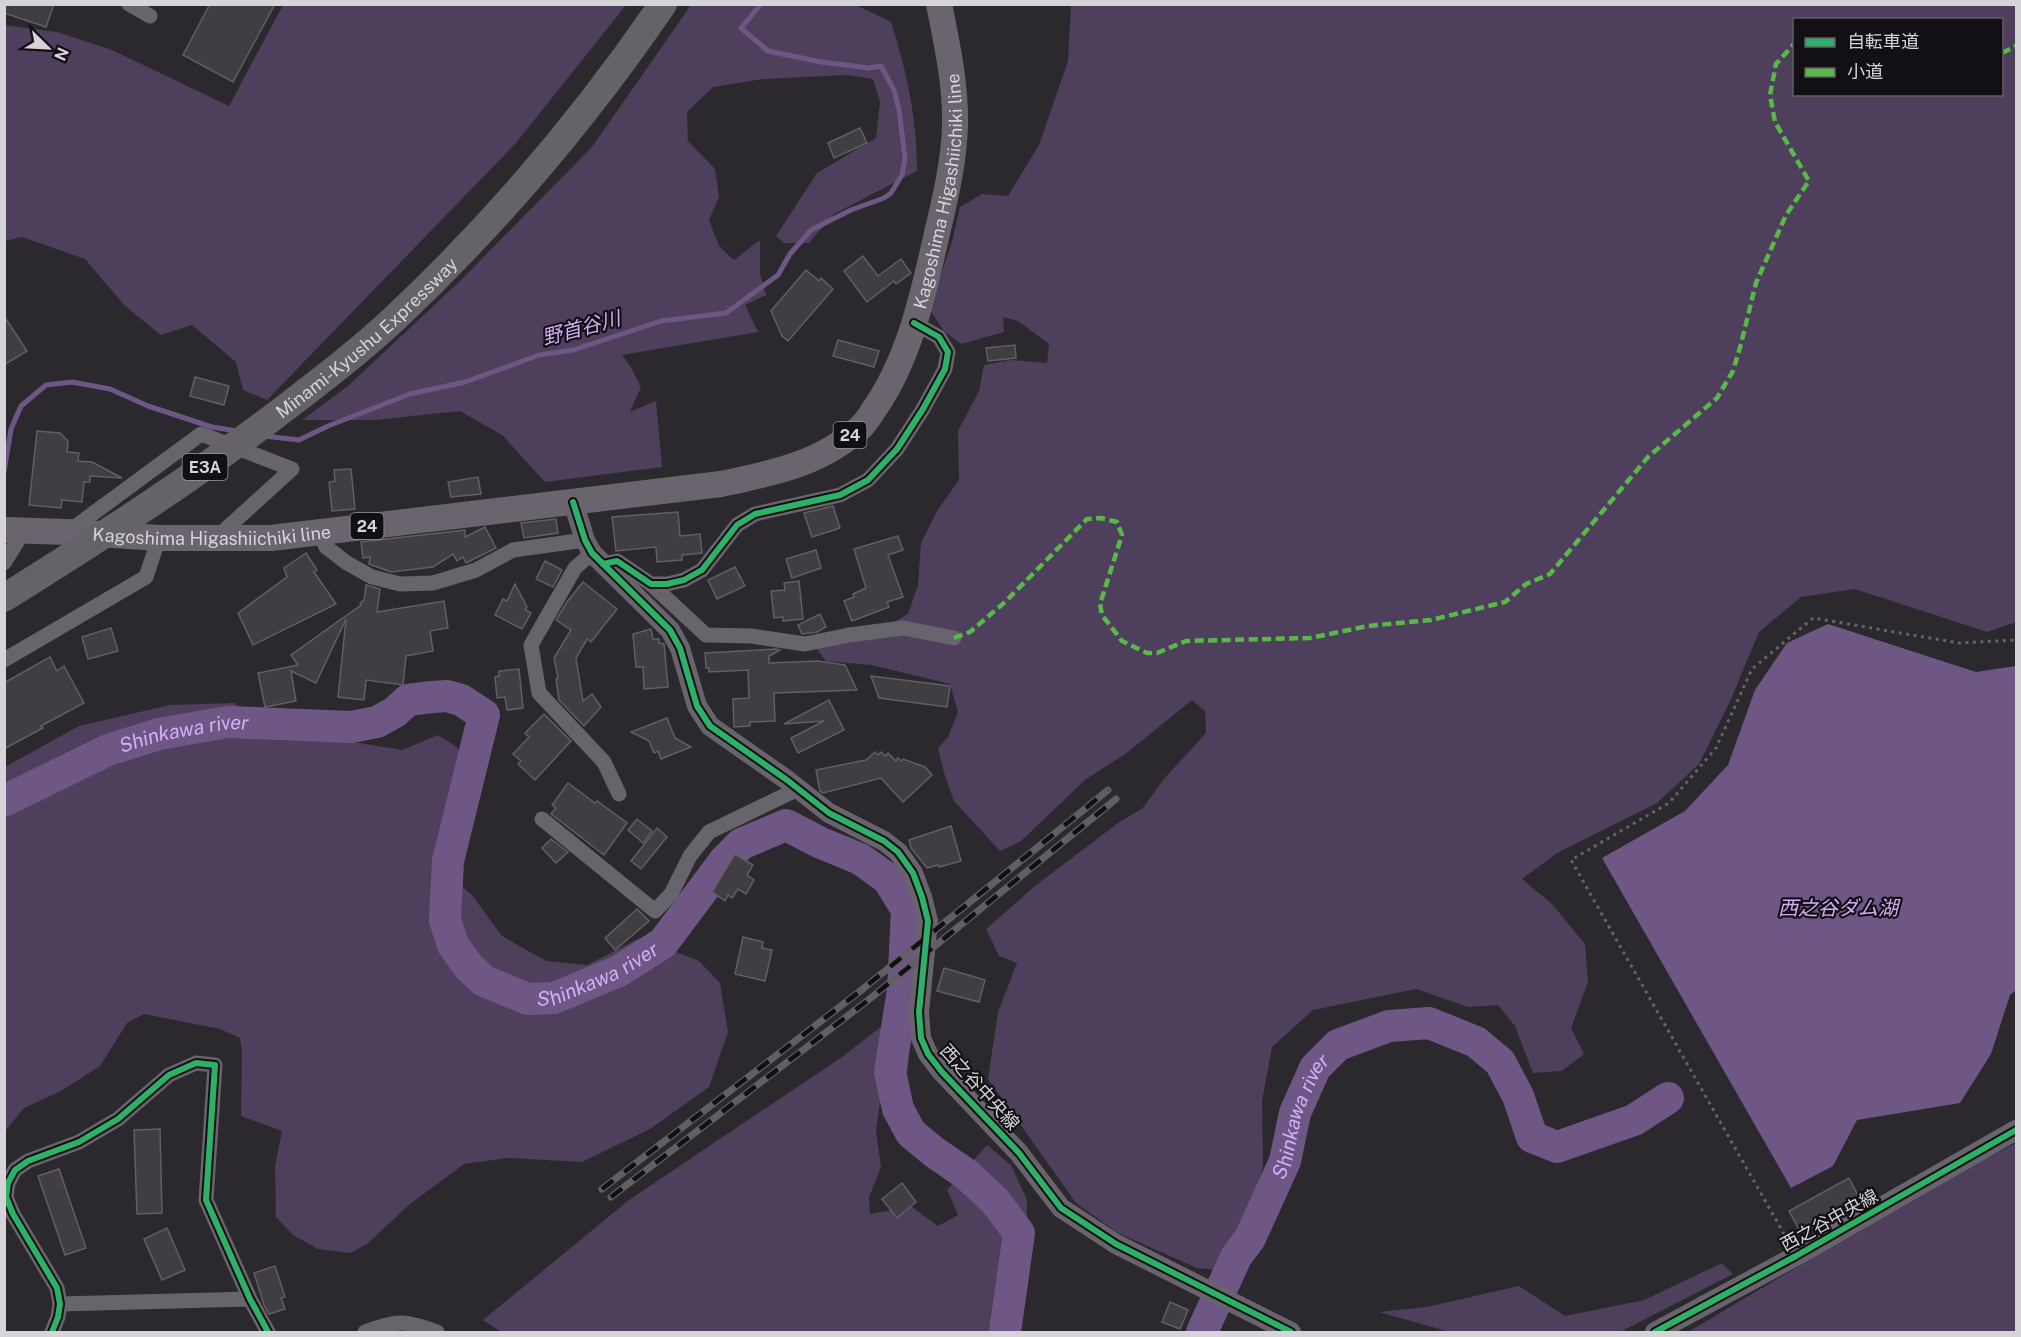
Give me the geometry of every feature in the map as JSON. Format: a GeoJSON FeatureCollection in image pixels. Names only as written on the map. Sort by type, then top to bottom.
{"type":"FeatureCollection","features":[{"type":"Feature","properties":{"kind":"highway","name":"Minami-Kyushu Expressway"},"geometry":{"type":"LineString","coordinates":[[4,598],[158,501],[339,366],[394,319],[471,242],[566,135],[663,4]]}},
{"type":"Feature","properties":{"kind":"main road","name":"Kagoshima Higashiichiki line"},"geometry":{"type":"LineString","coordinates":[[11,531],[159,538],[271,538],[721,484],[766,475],[806,463],[836,447],[863,425],[884,394],[914,323],[927,279],[951,169],[955,126],[954,87],[939,4]]}},
{"type":"Feature","properties":{"kind":"street"},"geometry":{"type":"LineString","coordinates":[[129,4],[150,16]]}},
{"type":"Feature","properties":{"kind":"street"},"geometry":{"type":"LineString","coordinates":[[651,584],[667,584],[684,580],[702,570],[737,525],[755,514],[840,495],[868,480],[897,449],[923,410],[945,369],[948,352],[939,337],[914,323]]}},
{"type":"Feature","properties":{"kind":"street"},"geometry":{"type":"LineString","coordinates":[[68,532],[201,434],[292,469],[215,539]]}},
{"type":"Feature","properties":{"kind":"street","name":"西之谷中央線"},"geometry":{"type":"LineString","coordinates":[[573,502],[593,552],[670,630],[680,648],[696,706],[710,726],[829,813],[884,841],[898,852],[913,873],[925,904],[928,921],[919,1012],[921,1038],[928,1054],[942,1072],[1019,1153],[1061,1208],[1116,1244],[1291,1332]]}},
{"type":"Feature","properties":{"kind":"street"},"geometry":{"type":"LineString","coordinates":[[4,563],[17,542],[11,531]]}},
{"type":"Feature","properties":{"kind":"street"},"geometry":{"type":"LineString","coordinates":[[319,532],[326,547],[347,563],[372,577],[400,584],[434,583],[476,570],[513,550],[593,552],[617,561],[651,584],[706,635],[751,636],[805,644],[903,628],[954,638]]}},
{"type":"Feature","properties":{"kind":"street"},"geometry":{"type":"LineString","coordinates":[[4,660],[146,577],[159,538]]}},
{"type":"Feature","properties":{"kind":"street"},"geometry":{"type":"LineString","coordinates":[[593,552],[575,568],[531,645],[539,693],[604,762],[619,794]]}},
{"type":"Feature","properties":{"kind":"street"},"geometry":{"type":"LineString","coordinates":[[542,819],[655,911],[671,894],[690,856],[709,832],[798,789]]}},
{"type":"Feature","properties":{"kind":"street"},"geometry":{"type":"LineString","coordinates":[[52,1332],[60,1304],[57,1288],[13,1214],[6,1197],[8,1183],[15,1170],[28,1161],[79,1142],[118,1119],[169,1075],[196,1063],[215,1065],[206,1200],[250,1299],[268,1332]]}},
{"type":"Feature","properties":{"kind":"street","name":"西之谷中央線"},"geometry":{"type":"LineString","coordinates":[[1655,1332],[1796,1256],[2016,1130]]}},
{"type":"Feature","properties":{"kind":"street"},"geometry":{"type":"LineString","coordinates":[[60,1304],[250,1299]]}},
{"type":"Feature","properties":{"kind":"street"},"geometry":{"type":"LineString","coordinates":[[365,1332],[387,1324],[407,1322],[437,1332]]}},
{"type":"Feature","properties":{"kind":"path"},"geometry":{"type":"LineString","coordinates":[[1796,1256],[1571,860],[1669,803],[1716,748],[1752,669],[1813,618],[1959,643],[2016,640]]}},
{"type":"Feature","properties":{"kind":"shaded area"},"geometry":{"type":"Polygon","coordinates":[[[283,5],[626,5],[516,143],[267,400],[243,390],[236,362],[192,325],[161,335],[125,306],[85,259],[22,237],[5,241],[4,25],[57,32],[112,50],[229,106],[283,5]]]}},
{"type":"Feature","properties":{"kind":"shaded area"},"geometry":{"type":"Polygon","coordinates":[[[691,5],[856,5],[891,22],[910,96],[917,151],[917,171],[834,214],[809,243],[784,243],[776,236],[817,173],[876,138],[880,102],[873,79],[847,75],[763,79],[713,87],[687,112],[688,141],[715,169],[719,197],[709,220],[719,246],[734,260],[760,240],[760,274],[766,295],[745,305],[758,332],[622,355],[641,387],[630,412],[656,401],[662,467],[545,482],[502,435],[460,411],[375,420],[302,420],[348,386],[460,281],[592,147],[691,5]]]}},
{"type":"Feature","properties":{"kind":"shaded area"},"geometry":{"type":"Polygon","coordinates":[[[1071,5],[2016,5],[2016,622],[1987,632],[1855,589],[1801,597],[1759,632],[1731,699],[1699,764],[1657,803],[1557,853],[1522,879],[1552,904],[1585,944],[1588,982],[1571,1028],[1584,1054],[1562,1071],[1533,1073],[1515,1026],[1498,1005],[1468,1007],[1416,989],[1313,1010],[1272,1047],[1262,1101],[1263,1165],[1253,1211],[1234,1249],[1218,1270],[1197,1268],[1118,1233],[1076,1203],[988,1079],[998,1012],[1017,963],[999,956],[986,929],[1035,886],[1118,823],[1143,808],[1163,780],[1206,733],[1205,711],[1192,700],[1128,752],[1085,780],[1021,841],[1000,851],[954,801],[944,773],[938,748],[948,737],[958,712],[950,684],[872,665],[826,661],[815,647],[873,634],[908,614],[918,585],[921,543],[937,511],[959,480],[958,431],[979,391],[984,365],[1011,360],[1047,363],[1049,344],[1018,321],[1003,317],[1004,332],[961,344],[944,331],[929,309],[952,242],[960,207],[982,194],[1008,196],[1039,145],[1068,61],[1071,5]]]}},
{"type":"Feature","properties":{"kind":"shaded area"},"geometry":{"type":"Polygon","coordinates":[[[234,703],[284,738],[347,741],[402,750],[438,735],[457,747],[471,770],[432,861],[472,895],[502,936],[546,961],[587,965],[640,938],[699,961],[720,983],[728,1032],[709,1087],[650,1129],[582,1162],[507,1158],[464,1164],[410,1204],[368,1243],[351,1253],[318,1249],[293,1235],[276,1217],[275,1166],[282,1131],[241,1116],[242,1051],[240,1038],[220,1029],[144,1014],[127,1023],[100,1066],[61,1091],[24,1108],[5,1131],[5,767],[79,726],[170,705],[234,703]]]}},
{"type":"Feature","properties":{"kind":"shaded area"},"geometry":{"type":"Polygon","coordinates":[[[882,1026],[909,1058],[906,1084],[880,1102],[876,1131],[881,1167],[869,1197],[870,1214],[912,1207],[938,1226],[958,1215],[947,1190],[987,1145],[1011,1165],[1027,1200],[1027,1268],[1018,1332],[501,1332],[483,1320],[629,1200],[842,1057],[882,1026]]]}},
{"type":"Feature","properties":{"kind":"shaded area"},"geometry":{"type":"Polygon","coordinates":[[[2016,1143],[2016,1332],[1688,1332],[1930,1188],[2016,1143]]]}},
{"type":"Feature","properties":{"kind":"shaded area"},"geometry":{"type":"Polygon","coordinates":[[[1722,1263],[1733,1274],[1620,1332],[1450,1332],[1379,1312],[1427,1307],[1519,1286],[1565,1316],[1644,1300],[1722,1263]]]}},
{"type":"Feature","properties":{"kind":"water","name":"西之谷ダム湖"},"geometry":{"type":"Polygon","coordinates":[[[1828,624],[1976,672],[2016,666],[2016,990],[2010,995],[1991,1054],[1960,1103],[1857,1120],[1833,1166],[1791,1188],[1602,858],[1685,811],[1728,765],[1755,690],[1787,643],[1828,624]]]}},
{"type":"Feature","properties":{"kind":"building"},"geometry":{"type":"Polygon","coordinates":[[[4,4],[54,4],[46,27],[4,13],[4,4]]]}},
{"type":"Feature","properties":{"kind":"building"},"geometry":{"type":"Polygon","coordinates":[[[210,4],[275,4],[233,82],[183,55],[210,4]]]}},
{"type":"Feature","properties":{"kind":"building"},"geometry":{"type":"Polygon","coordinates":[[[860,128],[867,143],[834,158],[828,143],[860,128]]]}},
{"type":"Feature","properties":{"kind":"building"},"geometry":{"type":"Polygon","coordinates":[[[863,256],[878,276],[901,259],[911,273],[896,284],[894,281],[867,302],[844,271],[863,256]]]}},
{"type":"Feature","properties":{"kind":"building"},"geometry":{"type":"Polygon","coordinates":[[[806,270],[819,281],[821,278],[833,289],[788,341],[782,336],[771,311],[806,270]]]}},
{"type":"Feature","properties":{"kind":"building"},"geometry":{"type":"Polygon","coordinates":[[[4,316],[27,351],[4,365],[4,316]]]}},
{"type":"Feature","properties":{"kind":"building"},"geometry":{"type":"Polygon","coordinates":[[[838,340],[879,351],[874,367],[833,356],[838,340]]]}},
{"type":"Feature","properties":{"kind":"building"},"geometry":{"type":"Polygon","coordinates":[[[1015,345],[1016,358],[988,361],[986,348],[1015,345]]]}},
{"type":"Feature","properties":{"kind":"building"},"geometry":{"type":"Polygon","coordinates":[[[195,377],[229,386],[224,405],[190,396],[195,377]]]}},
{"type":"Feature","properties":{"kind":"building"},"geometry":{"type":"Polygon","coordinates":[[[37,431],[60,433],[68,441],[67,452],[79,453],[78,461],[92,462],[122,478],[90,476],[90,482],[84,482],[82,502],[62,500],[61,508],[29,505],[37,431]]]}},
{"type":"Feature","properties":{"kind":"building"},"geometry":{"type":"Polygon","coordinates":[[[351,469],[355,509],[332,511],[329,482],[335,481],[334,470],[351,469]]]}},
{"type":"Feature","properties":{"kind":"building"},"geometry":{"type":"Polygon","coordinates":[[[478,477],[481,494],[451,497],[448,482],[478,477]]]}},
{"type":"Feature","properties":{"kind":"building"},"geometry":{"type":"Polygon","coordinates":[[[833,506],[840,528],[812,537],[804,513],[833,506]]]}},
{"type":"Feature","properties":{"kind":"building"},"geometry":{"type":"Polygon","coordinates":[[[678,512],[680,536],[700,534],[702,553],[682,555],[682,560],[657,562],[656,547],[616,551],[612,517],[678,512]]]}},
{"type":"Feature","properties":{"kind":"building"},"geometry":{"type":"Polygon","coordinates":[[[556,519],[558,533],[524,538],[521,523],[556,519]]]}},
{"type":"Feature","properties":{"kind":"building"},"geometry":{"type":"Polygon","coordinates":[[[485,527],[496,548],[466,563],[463,557],[457,561],[453,554],[433,567],[391,572],[369,564],[370,557],[363,558],[361,542],[465,530],[465,537],[485,527]]]}},
{"type":"Feature","properties":{"kind":"building"},"geometry":{"type":"Polygon","coordinates":[[[898,536],[903,550],[888,555],[903,597],[887,602],[889,607],[852,621],[844,601],[866,588],[854,549],[898,536]]]}},
{"type":"Feature","properties":{"kind":"building"},"geometry":{"type":"Polygon","coordinates":[[[816,550],[821,568],[792,578],[786,559],[816,550]]]}},
{"type":"Feature","properties":{"kind":"building"},"geometry":{"type":"Polygon","coordinates":[[[306,553],[317,570],[314,572],[336,604],[253,645],[238,613],[287,577],[284,568],[306,553]]]}},
{"type":"Feature","properties":{"kind":"building"},"geometry":{"type":"Polygon","coordinates":[[[545,561],[562,570],[553,587],[536,579],[545,561]]]}},
{"type":"Feature","properties":{"kind":"building"},"geometry":{"type":"Polygon","coordinates":[[[735,567],[745,586],[717,599],[708,580],[735,567]]]}},
{"type":"Feature","properties":{"kind":"building"},"geometry":{"type":"Polygon","coordinates":[[[799,581],[803,619],[783,621],[783,617],[774,618],[771,591],[785,590],[784,583],[799,581]]]}},
{"type":"Feature","properties":{"kind":"building"},"geometry":{"type":"Polygon","coordinates":[[[583,582],[617,609],[591,642],[587,639],[576,658],[583,701],[592,694],[601,707],[584,726],[559,700],[554,658],[571,630],[556,620],[583,582]]]}},
{"type":"Feature","properties":{"kind":"building"},"geometry":{"type":"Polygon","coordinates":[[[515,584],[527,607],[525,610],[531,613],[522,629],[495,615],[503,599],[507,601],[515,584]]]}},
{"type":"Feature","properties":{"kind":"building"},"geometry":{"type":"Polygon","coordinates":[[[366,585],[380,589],[377,612],[444,601],[448,628],[430,631],[433,651],[406,656],[403,685],[366,680],[364,700],[338,697],[346,619],[316,683],[291,671],[296,701],[265,707],[258,673],[298,665],[291,655],[361,605],[366,585]]]}},
{"type":"Feature","properties":{"kind":"building"},"geometry":{"type":"Polygon","coordinates":[[[820,614],[826,627],[817,632],[802,634],[798,625],[820,614]]]}},
{"type":"Feature","properties":{"kind":"building"},"geometry":{"type":"Polygon","coordinates":[[[111,628],[118,651],[88,659],[82,637],[111,628]]]}},
{"type":"Feature","properties":{"kind":"building"},"geometry":{"type":"Polygon","coordinates":[[[651,629],[653,639],[659,639],[659,643],[664,644],[668,687],[644,689],[643,667],[636,667],[633,634],[651,629]]]}},
{"type":"Feature","properties":{"kind":"building"},"geometry":{"type":"Polygon","coordinates":[[[780,650],[769,656],[769,663],[818,661],[845,665],[857,690],[774,693],[775,721],[750,722],[750,726],[734,727],[733,699],[749,698],[748,670],[709,672],[709,668],[706,668],[705,653],[780,650]]]}},
{"type":"Feature","properties":{"kind":"building"},"geometry":{"type":"Polygon","coordinates":[[[50,657],[57,671],[64,666],[84,703],[4,749],[4,683],[50,657]]]}},
{"type":"Feature","properties":{"kind":"building"},"geometry":{"type":"Polygon","coordinates":[[[519,669],[523,708],[507,710],[505,697],[497,698],[495,677],[499,676],[499,671],[519,669]]]}},
{"type":"Feature","properties":{"kind":"building"},"geometry":{"type":"Polygon","coordinates":[[[871,676],[950,686],[947,707],[879,698],[871,676]]]}},
{"type":"Feature","properties":{"kind":"building"},"geometry":{"type":"Polygon","coordinates":[[[829,700],[844,730],[798,753],[791,738],[824,721],[784,724],[829,700]]]}},
{"type":"Feature","properties":{"kind":"building"},"geometry":{"type":"Polygon","coordinates":[[[544,714],[571,741],[535,780],[518,764],[521,761],[513,754],[529,737],[525,733],[544,714]]]}},
{"type":"Feature","properties":{"kind":"building"},"geometry":{"type":"Polygon","coordinates":[[[667,718],[675,738],[691,747],[661,759],[658,751],[654,753],[649,741],[631,732],[667,718]]]}},
{"type":"Feature","properties":{"kind":"building"},"geometry":{"type":"Polygon","coordinates":[[[875,752],[878,755],[881,752],[885,756],[888,753],[896,761],[898,758],[901,761],[903,759],[925,767],[932,775],[903,802],[881,778],[823,793],[820,791],[816,770],[866,760],[875,752]]]}},
{"type":"Feature","properties":{"kind":"building"},"geometry":{"type":"Polygon","coordinates":[[[568,783],[627,823],[604,855],[551,814],[556,808],[552,805],[568,783]]]}},
{"type":"Feature","properties":{"kind":"building"},"geometry":{"type":"Polygon","coordinates":[[[637,819],[652,831],[643,843],[628,830],[637,819]]]}},
{"type":"Feature","properties":{"kind":"building"},"geometry":{"type":"Polygon","coordinates":[[[951,826],[961,861],[927,868],[911,848],[909,840],[951,826]]]}},
{"type":"Feature","properties":{"kind":"building"},"geometry":{"type":"Polygon","coordinates":[[[657,828],[667,837],[641,869],[631,861],[657,828]]]}},
{"type":"Feature","properties":{"kind":"building"},"geometry":{"type":"Polygon","coordinates":[[[551,839],[568,852],[556,863],[542,848],[551,839]]]}},
{"type":"Feature","properties":{"kind":"building"},"geometry":{"type":"Polygon","coordinates":[[[735,854],[753,865],[747,875],[754,880],[746,894],[738,889],[732,898],[728,895],[725,901],[712,892],[735,854]]]}},
{"type":"Feature","properties":{"kind":"building"},"geometry":{"type":"Polygon","coordinates":[[[637,909],[649,921],[615,950],[605,938],[637,909]]]}},
{"type":"Feature","properties":{"kind":"building"},"geometry":{"type":"Polygon","coordinates":[[[743,937],[763,942],[762,948],[772,950],[765,981],[735,974],[743,937]]]}},
{"type":"Feature","properties":{"kind":"building"},"geometry":{"type":"Polygon","coordinates":[[[944,968],[985,980],[979,1002],[937,991],[944,968]]]}},
{"type":"Feature","properties":{"kind":"building"},"geometry":{"type":"Polygon","coordinates":[[[160,1129],[162,1213],[137,1214],[134,1130],[160,1129]]]}},
{"type":"Feature","properties":{"kind":"building"},"geometry":{"type":"Polygon","coordinates":[[[59,1169],[86,1248],[65,1255],[38,1176],[59,1169]]]}},
{"type":"Feature","properties":{"kind":"building"},"geometry":{"type":"Polygon","coordinates":[[[1849,1178],[1862,1203],[1801,1233],[1789,1211],[1849,1178]]]}},
{"type":"Feature","properties":{"kind":"building"},"geometry":{"type":"Polygon","coordinates":[[[902,1183],[916,1202],[897,1218],[882,1199],[902,1183]]]}},
{"type":"Feature","properties":{"kind":"building"},"geometry":{"type":"Polygon","coordinates":[[[167,1228],[185,1270],[162,1280],[144,1239],[167,1228]]]}},
{"type":"Feature","properties":{"kind":"building"},"geometry":{"type":"Polygon","coordinates":[[[275,1266],[285,1297],[281,1298],[285,1309],[269,1314],[254,1273],[275,1266]]]}},
{"type":"Feature","properties":{"kind":"building"},"geometry":{"type":"Polygon","coordinates":[[[1170,1302],[1188,1310],[1180,1329],[1162,1322],[1170,1302]]]}},
{"type":"Feature","properties":{"kind":"waterway","name":"野首谷川"},"geometry":{"type":"LineString","coordinates":[[264,436],[299,440],[328,426],[410,394],[465,382],[539,355],[573,350],[661,321],[726,313],[778,275],[790,254],[811,230],[891,193],[902,175],[905,158],[894,90],[881,66],[869,68],[821,62],[768,51],[741,28],[761,4]]}},
{"type":"Feature","properties":{"kind":"waterway","name":"野首谷川"},"geometry":{"type":"LineString","coordinates":[[4,472],[11,429],[21,406],[46,385],[72,382],[110,389],[148,406],[212,427],[237,431]]}},
{"type":"Feature","properties":{"kind":"waterway","name":"Shinkawa river"},"geometry":{"type":"LineString","coordinates":[[4,801],[108,750],[159,734],[228,722],[351,727],[377,722],[395,712],[408,700],[447,696],[461,700],[484,715],[448,861],[445,920],[453,945],[469,967],[484,981],[528,999],[554,998],[619,971],[663,943],[725,860],[741,844],[786,825],[860,859],[888,879],[907,910],[903,990],[890,1072],[898,1109],[911,1133],[966,1174],[995,1201],[1019,1233],[1005,1332]]}},
{"type":"Feature","properties":{"kind":"waterway","name":"Shinkawa river"},"geometry":{"type":"LineString","coordinates":[[1202,1332],[1236,1257],[1250,1238],[1285,1161],[1295,1113],[1315,1068],[1338,1045],[1389,1026],[1429,1023],[1476,1042],[1500,1062],[1518,1096],[1532,1137],[1557,1147],[1634,1120],[1668,1098]]}},
{"type":"Feature","properties":{"kind":"railway"},"geometry":{"type":"LineString","coordinates":[[602,1189],[859,992],[1108,790]]}},
{"type":"Feature","properties":{"kind":"railway"},"geometry":{"type":"LineString","coordinates":[[611,1197],[867,1001],[1116,799]]}},
{"type":"Feature","properties":{"kind":"marked path"},"geometry":{"type":"LineString","coordinates":[[954,638],[970,632],[1005,602],[1087,519],[1101,518],[1117,522],[1122,535],[1100,604],[1102,615],[1122,641],[1147,653],[1157,653],[1186,641],[1310,638],[1368,626],[1431,620],[1505,602],[1526,584],[1550,574],[1648,457],[1717,398],[1733,371],[1756,283],[1786,215],[1809,181],[1775,122],[1770,95],[1776,64],[1793,45]]}},
{"type":"Feature","properties":{"kind":"marked path"},"geometry":{"type":"LineString","coordinates":[[2003,52],[2016,46]]}},
{"type":"Feature","properties":{"kind":"cycle path"},"geometry":{"type":"LineString","coordinates":[[603,564],[617,561],[651,584],[667,584],[684,580],[702,570],[737,525],[755,514],[840,495],[868,480],[897,449],[945,369],[948,352],[939,337],[914,323]]}},
{"type":"Feature","properties":{"kind":"cycle path"},"geometry":{"type":"LineString","coordinates":[[573,502],[585,540],[592,553],[670,630],[680,648],[697,706],[710,726],[787,780],[829,813],[884,841],[898,852],[913,873],[928,921],[919,1012],[921,1038],[928,1054],[942,1072],[1019,1153],[1061,1208],[1116,1244],[1291,1332]]}},
{"type":"Feature","properties":{"kind":"cycle path"},"geometry":{"type":"LineString","coordinates":[[52,1332],[60,1304],[57,1288],[13,1214],[6,1197],[8,1183],[15,1170],[28,1161],[79,1142],[118,1119],[169,1075],[196,1063],[215,1065],[206,1200],[250,1299],[268,1332]]}},
{"type":"Feature","properties":{"kind":"cycle path"},"geometry":{"type":"LineString","coordinates":[[1655,1332],[1796,1256],[2016,1130]]}}]}
